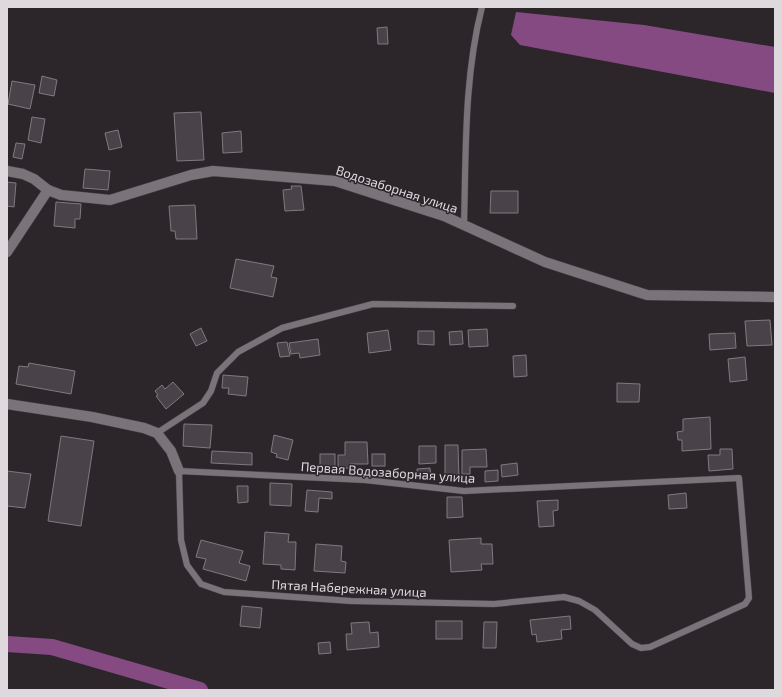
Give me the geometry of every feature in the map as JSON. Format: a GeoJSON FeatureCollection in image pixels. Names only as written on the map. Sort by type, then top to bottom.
{"type":"FeatureCollection","features":[{"type":"Feature","properties":{"kind":"street","name":"Водозаборная улица"},"geometry":{"type":"LineString","coordinates":[[7,171],[23,174],[34,179],[48,190],[61,195],[110,200],[191,175],[213,171],[335,181],[444,216],[545,262],[647,295],[775,297]]}},
{"type":"Feature","properties":{"kind":"street"},"geometry":{"type":"LineString","coordinates":[[7,252],[48,190]]}},
{"type":"Feature","properties":{"kind":"street"},"geometry":{"type":"LineString","coordinates":[[7,404],[92,417],[144,428],[157,433],[171,451],[180,470]]}},
{"type":"Feature","properties":{"kind":"lane"},"geometry":{"type":"LineString","coordinates":[[464,225],[468,107],[476,32],[482,7]]}},
{"type":"Feature","properties":{"kind":"lane"},"geometry":{"type":"LineString","coordinates":[[157,433],[203,403],[210,391],[217,373],[238,352],[282,328],[373,304],[513,306]]}},
{"type":"Feature","properties":{"kind":"lane","name":"Первая Водозаборная улица"},"geometry":{"type":"LineString","coordinates":[[180,470],[365,480],[464,491],[740,478]]}},
{"type":"Feature","properties":{"kind":"lane","name":"Пятая Набережная улица"},"geometry":{"type":"LineString","coordinates":[[180,470],[181,540],[187,566],[201,584],[224,592],[351,601],[486,603],[564,598],[579,602],[596,610],[632,644],[641,648],[650,646],[745,604],[749,598],[740,478]]}},
{"type":"Feature","properties":{"kind":"shaded area"},"geometry":{"type":"Polygon","coordinates":[[[516,12],[644,25],[775,47],[775,93],[520,45],[511,35],[516,12]]]}},
{"type":"Feature","properties":{"kind":"building"},"geometry":{"type":"Polygon","coordinates":[[[387,27],[388,44],[378,44],[377,28],[387,27]]]}},
{"type":"Feature","properties":{"kind":"building"},"geometry":{"type":"Polygon","coordinates":[[[42,76],[57,80],[54,96],[39,93],[42,76]]]}},
{"type":"Feature","properties":{"kind":"building"},"geometry":{"type":"Polygon","coordinates":[[[12,81],[35,85],[30,109],[8,104],[12,81]]]}},
{"type":"Feature","properties":{"kind":"building"},"geometry":{"type":"Polygon","coordinates":[[[201,112],[204,160],[177,161],[174,113],[201,112]]]}},
{"type":"Feature","properties":{"kind":"building"},"geometry":{"type":"Polygon","coordinates":[[[32,117],[45,119],[41,143],[28,140],[32,117]]]}},
{"type":"Feature","properties":{"kind":"building"},"geometry":{"type":"Polygon","coordinates":[[[118,130],[122,147],[109,150],[105,133],[118,130]]]}},
{"type":"Feature","properties":{"kind":"building"},"geometry":{"type":"Polygon","coordinates":[[[241,131],[242,152],[223,153],[222,133],[241,131]]]}},
{"type":"Feature","properties":{"kind":"building"},"geometry":{"type":"Polygon","coordinates":[[[16,143],[25,144],[22,159],[13,157],[16,143]]]}},
{"type":"Feature","properties":{"kind":"building"},"geometry":{"type":"Polygon","coordinates":[[[85,169],[110,171],[108,190],[83,188],[85,169]]]}},
{"type":"Feature","properties":{"kind":"building"},"geometry":{"type":"Polygon","coordinates":[[[7,182],[16,183],[14,207],[7,206],[7,182]]]}},
{"type":"Feature","properties":{"kind":"building"},"geometry":{"type":"Polygon","coordinates":[[[291,186],[301,186],[304,210],[285,211],[283,190],[292,189],[291,186]]]}},
{"type":"Feature","properties":{"kind":"building"},"geometry":{"type":"Polygon","coordinates":[[[491,191],[518,191],[518,213],[490,213],[491,191]]]}},
{"type":"Feature","properties":{"kind":"building"},"geometry":{"type":"Polygon","coordinates":[[[56,202],[81,204],[80,219],[75,219],[75,228],[54,226],[56,202]]]}},
{"type":"Feature","properties":{"kind":"building"},"geometry":{"type":"Polygon","coordinates":[[[195,205],[197,239],[176,239],[175,231],[171,231],[169,206],[195,205]]]}},
{"type":"Feature","properties":{"kind":"building"},"geometry":{"type":"Polygon","coordinates":[[[236,259],[274,266],[271,277],[277,278],[273,297],[230,288],[236,259]]]}},
{"type":"Feature","properties":{"kind":"building"},"geometry":{"type":"Polygon","coordinates":[[[770,320],[772,345],[747,346],[745,321],[770,320]]]}},
{"type":"Feature","properties":{"kind":"building"},"geometry":{"type":"Polygon","coordinates":[[[201,328],[207,341],[196,346],[190,334],[201,328]]]}},
{"type":"Feature","properties":{"kind":"building"},"geometry":{"type":"Polygon","coordinates":[[[487,329],[488,346],[469,347],[468,330],[487,329]]]}},
{"type":"Feature","properties":{"kind":"building"},"geometry":{"type":"Polygon","coordinates":[[[388,330],[391,350],[369,353],[367,333],[388,330]]]}},
{"type":"Feature","properties":{"kind":"building"},"geometry":{"type":"Polygon","coordinates":[[[418,331],[434,331],[434,345],[418,344],[418,331]]]}},
{"type":"Feature","properties":{"kind":"building"},"geometry":{"type":"Polygon","coordinates":[[[462,331],[463,344],[450,345],[449,332],[462,331]]]}},
{"type":"Feature","properties":{"kind":"building"},"geometry":{"type":"Polygon","coordinates":[[[735,333],[736,348],[710,350],[709,334],[735,333]]]}},
{"type":"Feature","properties":{"kind":"building"},"geometry":{"type":"Polygon","coordinates":[[[318,339],[320,355],[300,358],[299,353],[291,354],[289,343],[318,339]]]}},
{"type":"Feature","properties":{"kind":"building"},"geometry":{"type":"Polygon","coordinates":[[[287,342],[290,356],[280,357],[277,343],[287,342]]]}},
{"type":"Feature","properties":{"kind":"building"},"geometry":{"type":"Polygon","coordinates":[[[526,355],[527,376],[514,377],[513,356],[526,355]]]}},
{"type":"Feature","properties":{"kind":"building"},"geometry":{"type":"Polygon","coordinates":[[[745,357],[747,380],[730,382],[728,359],[745,357]]]}},
{"type":"Feature","properties":{"kind":"building"},"geometry":{"type":"Polygon","coordinates":[[[29,363],[75,371],[71,394],[16,384],[19,366],[28,367],[29,363]]]}},
{"type":"Feature","properties":{"kind":"building"},"geometry":{"type":"Polygon","coordinates":[[[223,375],[248,377],[246,396],[228,394],[229,388],[222,388],[223,375]]]}},
{"type":"Feature","properties":{"kind":"building"},"geometry":{"type":"Polygon","coordinates":[[[173,382],[184,394],[166,409],[156,396],[158,395],[155,391],[162,385],[165,389],[173,382]]]}},
{"type":"Feature","properties":{"kind":"building"},"geometry":{"type":"Polygon","coordinates":[[[617,383],[640,384],[639,402],[617,402],[617,383]]]}},
{"type":"Feature","properties":{"kind":"building"},"geometry":{"type":"Polygon","coordinates":[[[710,417],[711,449],[682,451],[682,440],[678,440],[677,432],[683,431],[683,419],[710,417]]]}},
{"type":"Feature","properties":{"kind":"building"},"geometry":{"type":"Polygon","coordinates":[[[184,424],[212,425],[210,448],[183,446],[184,424]]]}},
{"type":"Feature","properties":{"kind":"building"},"geometry":{"type":"Polygon","coordinates":[[[274,435],[293,440],[288,460],[276,457],[277,454],[271,452],[274,435]]]}},
{"type":"Feature","properties":{"kind":"building"},"geometry":{"type":"Polygon","coordinates":[[[61,436],[94,441],[81,526],[48,521],[61,436]]]}},
{"type":"Feature","properties":{"kind":"building"},"geometry":{"type":"Polygon","coordinates":[[[345,442],[367,442],[368,464],[350,464],[350,468],[338,468],[338,455],[345,455],[345,442]]]}},
{"type":"Feature","properties":{"kind":"building"},"geometry":{"type":"Polygon","coordinates":[[[445,445],[458,445],[459,479],[445,479],[445,445]]]}},
{"type":"Feature","properties":{"kind":"building"},"geometry":{"type":"Polygon","coordinates":[[[419,446],[436,446],[436,463],[419,464],[419,446]]]}},
{"type":"Feature","properties":{"kind":"building"},"geometry":{"type":"Polygon","coordinates":[[[486,449],[487,467],[470,467],[470,474],[462,474],[462,450],[486,449]]]}},
{"type":"Feature","properties":{"kind":"building"},"geometry":{"type":"Polygon","coordinates":[[[720,449],[732,449],[733,469],[709,471],[708,455],[720,455],[720,449]]]}},
{"type":"Feature","properties":{"kind":"building"},"geometry":{"type":"Polygon","coordinates":[[[212,451],[252,453],[252,465],[211,463],[212,451]]]}},
{"type":"Feature","properties":{"kind":"building"},"geometry":{"type":"Polygon","coordinates":[[[320,454],[335,454],[335,467],[320,467],[320,454]]]}},
{"type":"Feature","properties":{"kind":"building"},"geometry":{"type":"Polygon","coordinates":[[[372,454],[385,454],[385,466],[372,466],[372,454]]]}},
{"type":"Feature","properties":{"kind":"building"},"geometry":{"type":"Polygon","coordinates":[[[517,463],[518,475],[502,477],[501,465],[517,463]]]}},
{"type":"Feature","properties":{"kind":"building"},"geometry":{"type":"Polygon","coordinates":[[[430,468],[431,478],[417,478],[417,469],[430,468]]]}},
{"type":"Feature","properties":{"kind":"building"},"geometry":{"type":"Polygon","coordinates":[[[498,470],[498,481],[485,482],[485,471],[498,470]]]}},
{"type":"Feature","properties":{"kind":"building"},"geometry":{"type":"Polygon","coordinates":[[[7,471],[31,474],[25,508],[7,506],[7,471]]]}},
{"type":"Feature","properties":{"kind":"building"},"geometry":{"type":"Polygon","coordinates":[[[270,483],[292,484],[291,506],[270,505],[270,483]]]}},
{"type":"Feature","properties":{"kind":"building"},"geometry":{"type":"Polygon","coordinates":[[[237,486],[248,486],[248,502],[238,503],[237,486]]]}},
{"type":"Feature","properties":{"kind":"building"},"geometry":{"type":"Polygon","coordinates":[[[307,490],[332,492],[332,499],[319,498],[318,512],[305,511],[307,490]]]}},
{"type":"Feature","properties":{"kind":"building"},"geometry":{"type":"Polygon","coordinates":[[[686,493],[687,508],[669,509],[668,495],[686,493]]]}},
{"type":"Feature","properties":{"kind":"building"},"geometry":{"type":"Polygon","coordinates":[[[447,497],[462,497],[463,517],[447,518],[447,497]]]}},
{"type":"Feature","properties":{"kind":"building"},"geometry":{"type":"Polygon","coordinates":[[[558,500],[558,510],[553,511],[554,526],[539,527],[537,501],[558,500]]]}},
{"type":"Feature","properties":{"kind":"building"},"geometry":{"type":"Polygon","coordinates":[[[265,532],[289,534],[288,542],[296,542],[295,570],[281,569],[281,565],[263,564],[265,532]]]}},
{"type":"Feature","properties":{"kind":"building"},"geometry":{"type":"Polygon","coordinates":[[[481,538],[481,544],[492,544],[493,564],[481,564],[482,570],[451,572],[449,540],[481,538]]]}},
{"type":"Feature","properties":{"kind":"building"},"geometry":{"type":"Polygon","coordinates":[[[201,540],[243,551],[239,563],[250,566],[246,581],[203,569],[206,559],[196,557],[201,540]]]}},
{"type":"Feature","properties":{"kind":"building"},"geometry":{"type":"Polygon","coordinates":[[[316,544],[342,546],[341,561],[346,562],[345,573],[314,571],[316,544]]]}},
{"type":"Feature","properties":{"kind":"building"},"geometry":{"type":"Polygon","coordinates":[[[242,606],[262,608],[260,628],[240,626],[242,606]]]}},
{"type":"Feature","properties":{"kind":"building"},"geometry":{"type":"Polygon","coordinates":[[[570,616],[571,629],[561,630],[562,639],[537,642],[536,634],[532,635],[530,620],[570,616]]]}},
{"type":"Feature","properties":{"kind":"building"},"geometry":{"type":"Polygon","coordinates":[[[436,621],[462,621],[462,639],[436,639],[436,621]]]}},
{"type":"Feature","properties":{"kind":"building"},"geometry":{"type":"Polygon","coordinates":[[[369,622],[370,633],[378,632],[379,647],[347,650],[346,634],[352,634],[351,623],[369,622]]]}},
{"type":"Feature","properties":{"kind":"building"},"geometry":{"type":"Polygon","coordinates":[[[484,622],[497,622],[496,648],[483,648],[484,622]]]}},
{"type":"Feature","properties":{"kind":"building"},"geometry":{"type":"Polygon","coordinates":[[[330,642],[331,653],[319,654],[318,643],[330,642]]]}},
{"type":"Feature","properties":{"kind":"waterway"},"geometry":{"type":"LineString","coordinates":[[7,644],[52,647],[200,690]]}}]}
